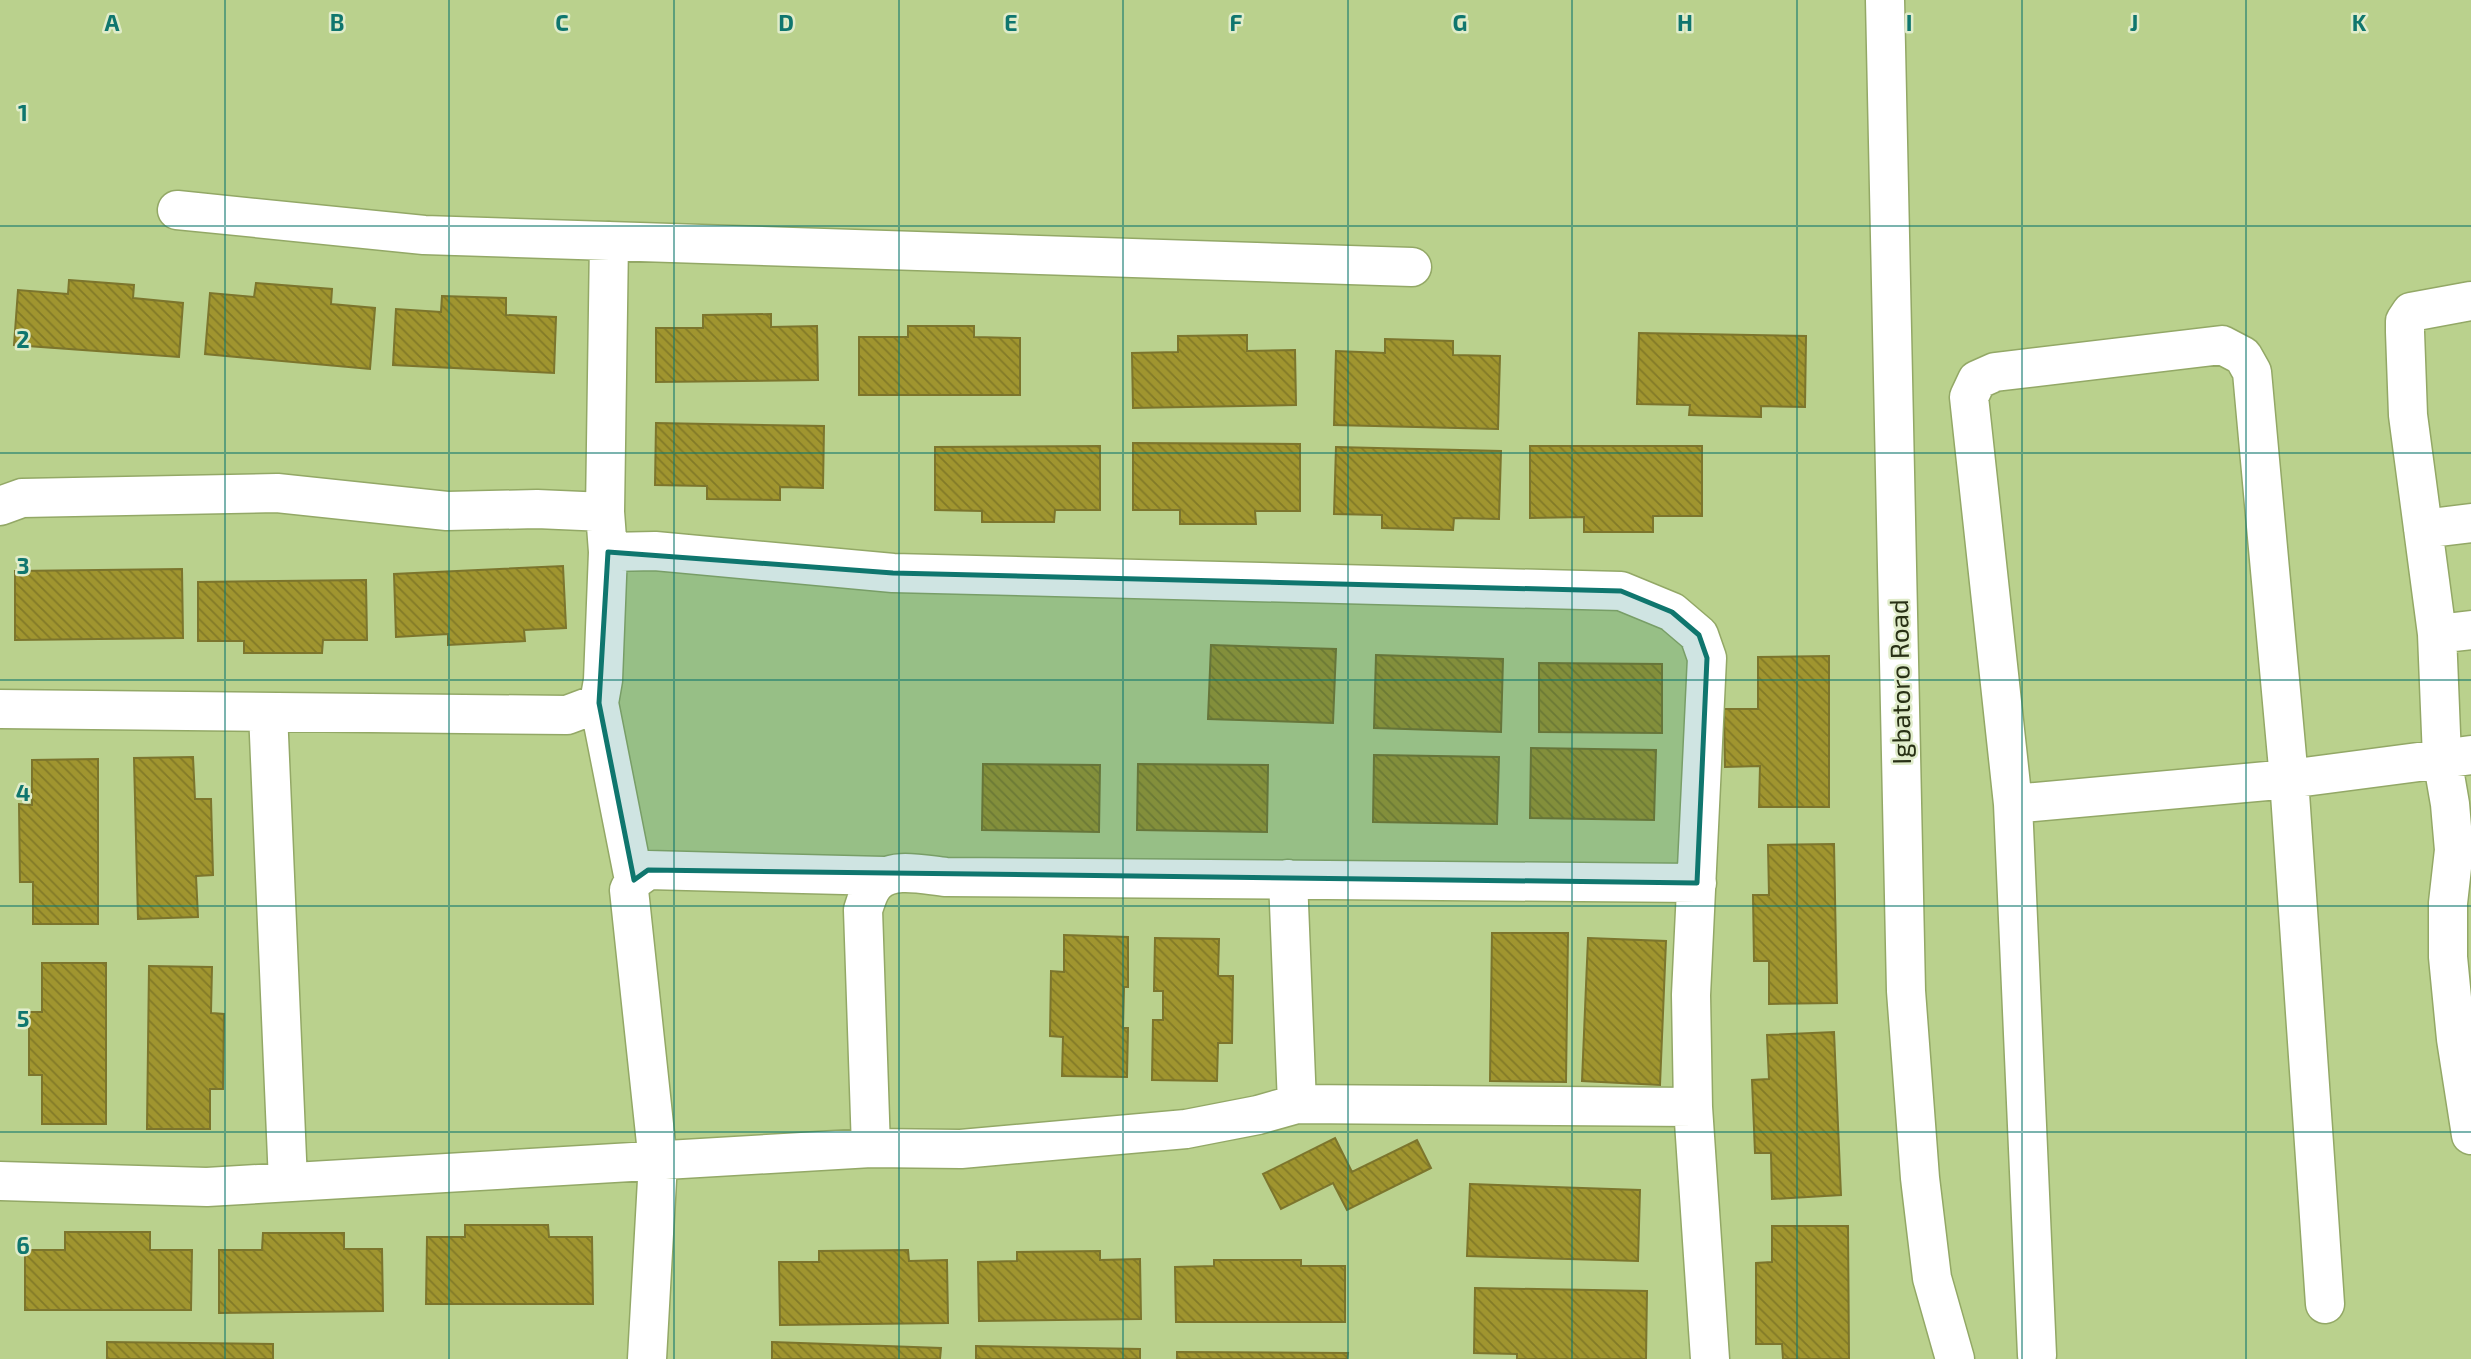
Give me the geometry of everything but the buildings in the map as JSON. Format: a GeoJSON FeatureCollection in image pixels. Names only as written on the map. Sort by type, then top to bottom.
{"type":"FeatureCollection","features":[{"type":"Feature","properties":{"kind":"street","name":"Igbatoro Road"},"geometry":{"type":"LineString","coordinates":[[1885,0],[1906,992],[1920,1178],[1932,1278],[1955,1359]]}},
{"type":"Feature","properties":{"kind":"street"},"geometry":{"type":"LineString","coordinates":[[177,209],[424,235],[1412,267]]}},
{"type":"Feature","properties":{"kind":"street"},"geometry":{"type":"LineString","coordinates":[[609,241],[605,512],[608,552],[603,680],[598,703],[634,880]]}},
{"type":"Feature","properties":{"kind":"street"},"geometry":{"type":"LineString","coordinates":[[2470,1117],[2456,1039],[2448,957],[2448,903],[2454,849],[2451,804],[2456,757],[2454,632],[2423,529],[2408,415],[2405,321],[2411,312],[2471,301]]}},
{"type":"Feature","properties":{"kind":"street"},"geometry":{"type":"LineString","coordinates":[[2037,1355],[2013,804],[1969,397],[1977,380],[1995,372],[2222,345],[2244,356],[2252,372],[2289,779],[2325,1304]]}},
{"type":"Feature","properties":{"kind":"street"},"geometry":{"type":"LineString","coordinates":[[0,506],[22,498],[277,493],[447,512],[537,509],[605,512]]}},
{"type":"Feature","properties":{"kind":"street"},"geometry":{"type":"LineString","coordinates":[[2423,529],[2471,523]]}},
{"type":"Feature","properties":{"kind":"street"},"geometry":{"type":"LineString","coordinates":[[608,552],[655,551],[893,573],[1621,591],[1672,612],[1699,635],[1707,658],[1691,995],[1693,1107],[1710,1359]]}},
{"type":"Feature","properties":{"kind":"street"},"geometry":{"type":"LineString","coordinates":[[0,709],[567,715],[598,703]]}},
{"type":"Feature","properties":{"kind":"street"},"geometry":{"type":"LineString","coordinates":[[268,712],[288,1182]]}},
{"type":"Feature","properties":{"kind":"street"},"geometry":{"type":"LineString","coordinates":[[2013,804],[2289,779],[2456,757]]}},
{"type":"Feature","properties":{"kind":"street"},"geometry":{"type":"LineString","coordinates":[[647,1359],[658,1162],[629,890],[634,880],[648,870],[884,876],[896,873],[946,877],[1697,883]]}},
{"type":"Feature","properties":{"kind":"street"},"geometry":{"type":"LineString","coordinates":[[870,1148],[863,910],[873,886],[884,876]]}},
{"type":"Feature","properties":{"kind":"street"},"geometry":{"type":"LineString","coordinates":[[1288,880],[1297,1104]]}},
{"type":"Feature","properties":{"kind":"street"},"geometry":{"type":"LineString","coordinates":[[0,1181],[207,1186],[870,1148],[961,1149],[1186,1129],[1258,1115],[1297,1104],[1693,1107]]}},
{"type":"Feature","properties":{"kind":"highlighted area"},"geometry":{"type":"Polygon","coordinates":[[[608,552],[893,573],[1621,591],[1672,612],[1699,635],[1707,658],[1697,883],[648,870],[634,880],[599,703],[608,552]]]}}]}
